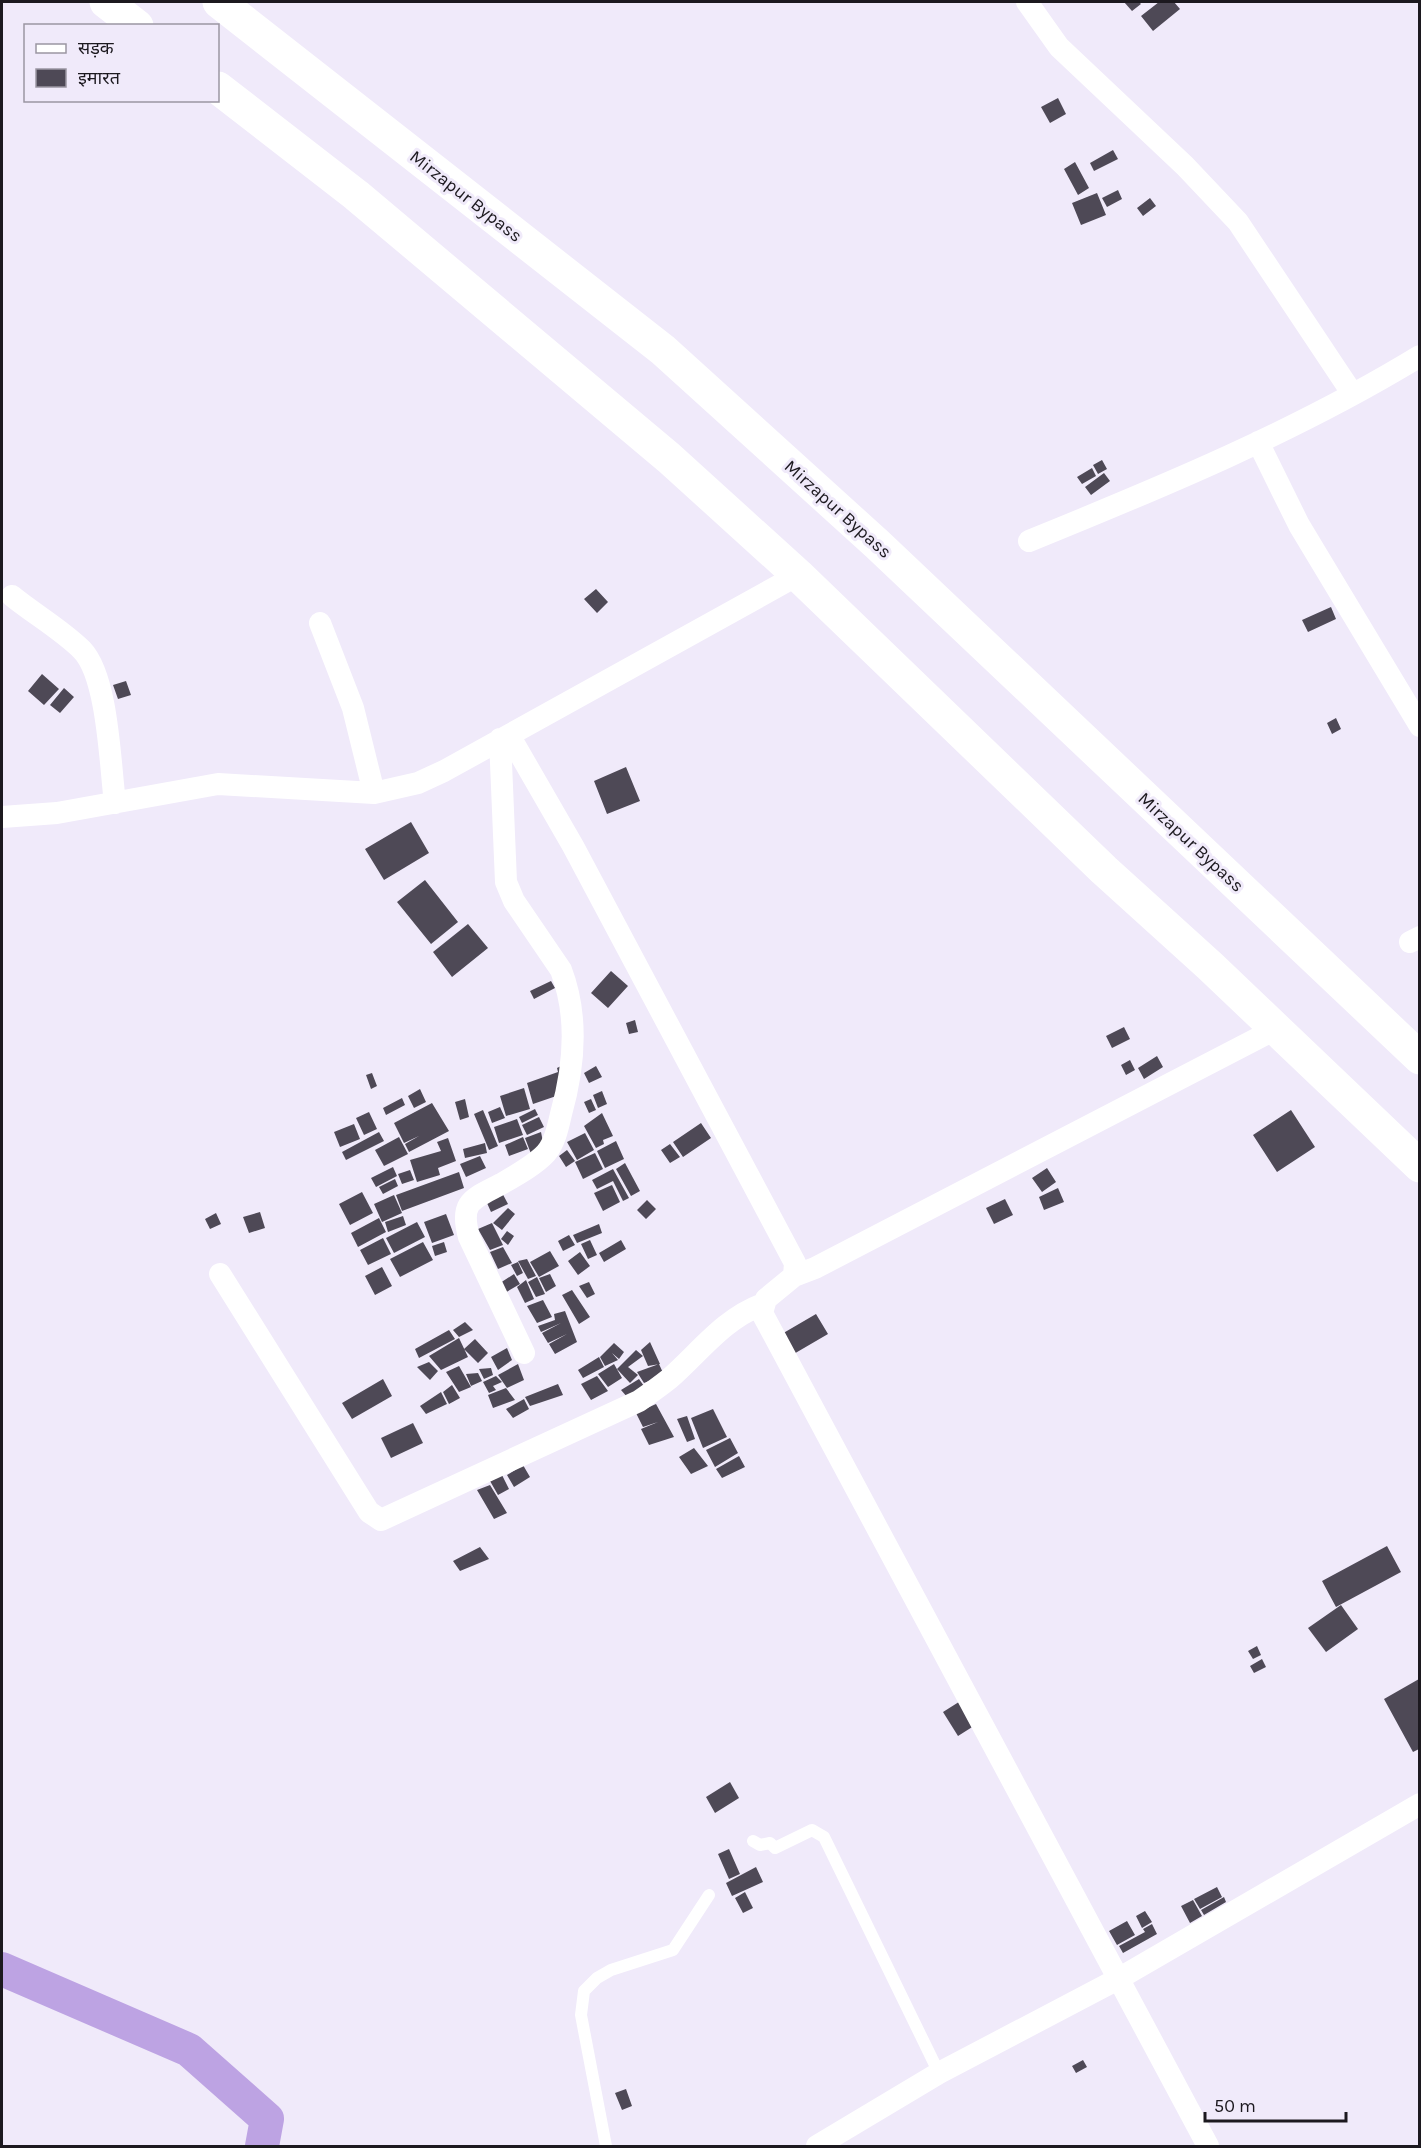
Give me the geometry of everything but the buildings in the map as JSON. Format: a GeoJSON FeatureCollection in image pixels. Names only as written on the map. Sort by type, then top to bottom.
{"type":"FeatureCollection","features":[{"type":"Feature","properties":{"kind":"highway"},"geometry":{"type":"LineString","coordinates":[[106,2],[134,24]]}},
{"type":"Feature","properties":{"kind":"highway","name":"Mirzapur Bypass"},"geometry":{"type":"LineString","coordinates":[[219,2],[663,350],[877,544],[1419,1059]]}},
{"type":"Feature","properties":{"kind":"highway"},"geometry":{"type":"LineString","coordinates":[[219,89],[356,195],[625,421],[798,575],[1104,870],[1210,966],[1419,1166]]}},
{"type":"Feature","properties":{"kind":"street"},"geometry":{"type":"LineString","coordinates":[[1027,2],[1059,47],[1160,142],[1238,222],[1352,393]]}},
{"type":"Feature","properties":{"kind":"street"},"geometry":{"type":"LineString","coordinates":[[1029,541],[1132,499],[1258,442],[1419,357]]}},
{"type":"Feature","properties":{"kind":"street"},"geometry":{"type":"LineString","coordinates":[[1258,442],[1299,525],[1419,726]]}},
{"type":"Feature","properties":{"kind":"street"},"geometry":{"type":"LineString","coordinates":[[2,817],[57,813],[218,784],[264,784],[358,794],[374,793],[418,783],[798,575]]}},
{"type":"Feature","properties":{"kind":"street"},"geometry":{"type":"LineString","coordinates":[[12,596],[82,650],[92,664],[100,688],[115,803]]}},
{"type":"Feature","properties":{"kind":"street"},"geometry":{"type":"LineString","coordinates":[[320,623],[353,708],[374,793]]}},
{"type":"Feature","properties":{"kind":"street"},"geometry":{"type":"LineString","coordinates":[[504,737],[573,846],[795,1263],[794,1276]]}},
{"type":"Feature","properties":{"kind":"street"},"geometry":{"type":"LineString","coordinates":[[504,737],[506,882],[514,901],[561,970],[565,981],[573,1035],[570,1080],[549,1148],[533,1163],[473,1197],[466,1209],[465,1222],[469,1238],[524,1353]]}},
{"type":"Feature","properties":{"kind":"street"},"geometry":{"type":"LineString","coordinates":[[220,1274],[369,1512],[381,1520],[639,1401],[668,1380],[698,1348],[729,1323],[749,1309],[763,1304],[794,1276],[815,1268],[1018,1165],[1268,1033]]}},
{"type":"Feature","properties":{"kind":"street"},"geometry":{"type":"LineString","coordinates":[[763,1304],[762,1313],[1208,2146]]}},
{"type":"Feature","properties":{"kind":"street"},"geometry":{"type":"LineString","coordinates":[[817,2146],[939,2073],[1118,1979],[1419,1804]]}},
{"type":"Feature","properties":{"kind":"lane"},"geometry":{"type":"LineString","coordinates":[[753,1841],[760,1845],[770,1843],[775,1848],[812,1830],[825,1837],[939,2073]]}},
{"type":"Feature","properties":{"kind":"lane"},"geometry":{"type":"LineString","coordinates":[[606,2146],[581,2015],[584,1991],[597,1978],[611,1970],[673,1950],[709,1895]]}},
{"type":"Feature","properties":{"kind":"waterway"},"geometry":{"type":"LineString","coordinates":[[2,1969],[189,2050],[267,2119],[262,2146]]}}]}
